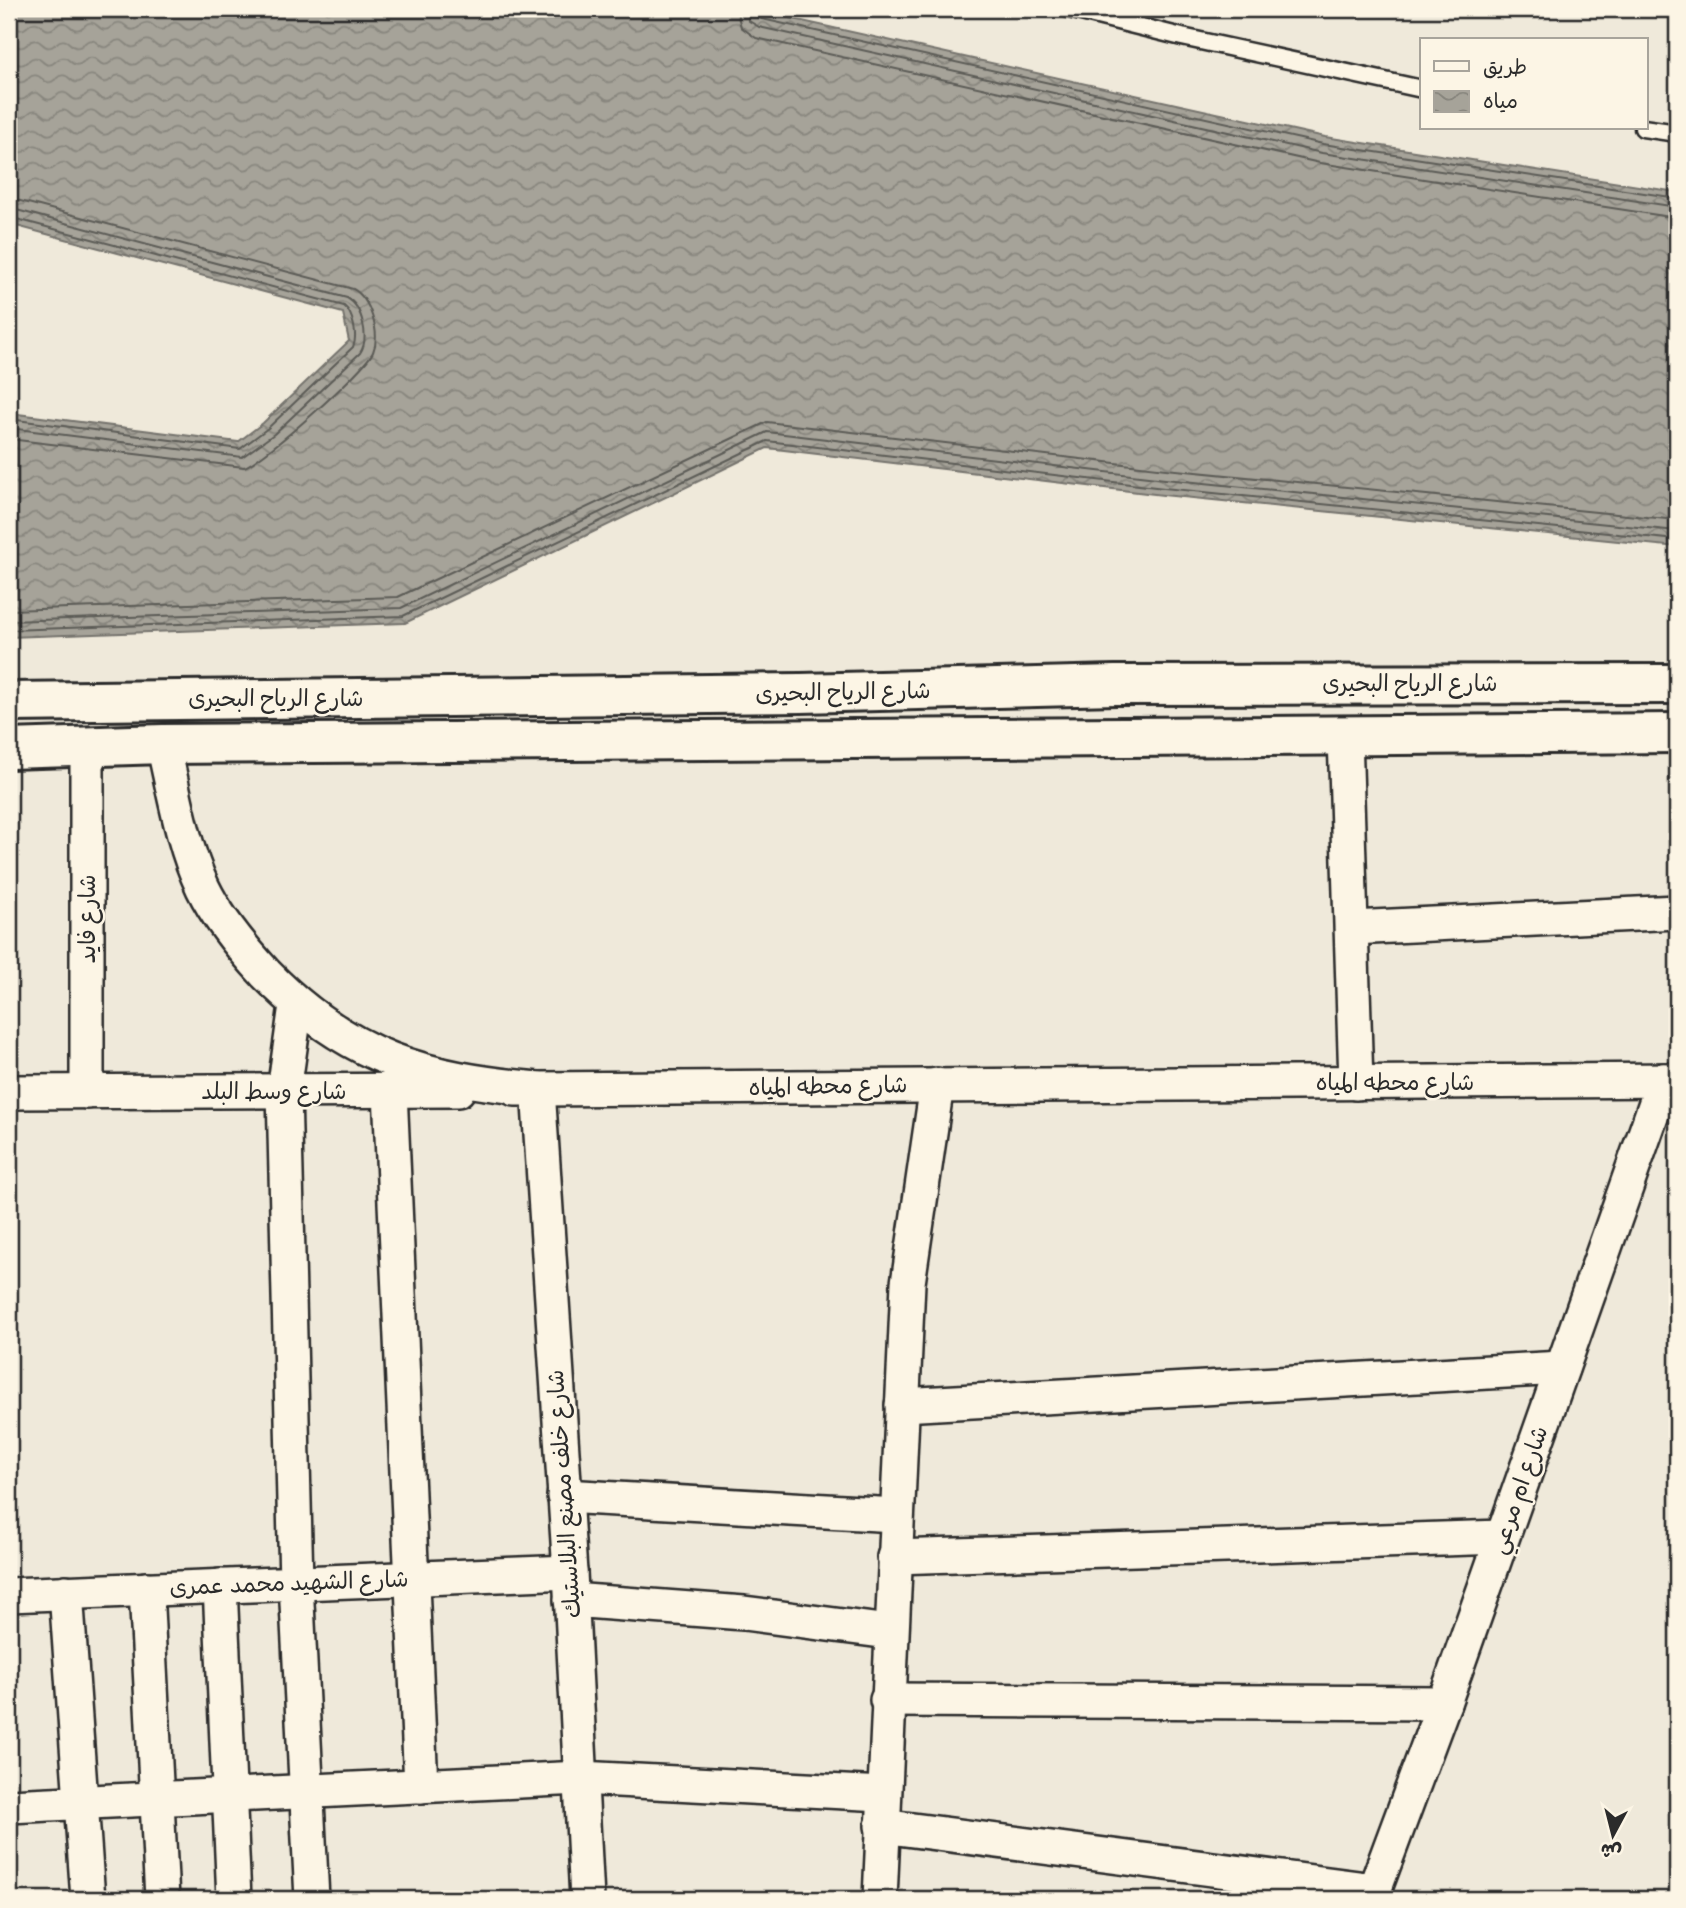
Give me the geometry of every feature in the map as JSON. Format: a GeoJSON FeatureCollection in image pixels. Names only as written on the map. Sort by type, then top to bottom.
{"type":"FeatureCollection","features":[{"type":"Feature","properties":{"kind":"main road","name":"شارع الرياح البحيرى"},"geometry":{"type":"LineString","coordinates":[[9,702],[801,693],[1115,685],[1677,684]]}},
{"type":"Feature","properties":{"kind":"main road","name":"شارع الرياح البحيرى"},"geometry":{"type":"LineString","coordinates":[[9,749],[163,744],[1677,733]]}},
{"type":"Feature","properties":{"kind":"street"},"geometry":{"type":"LineString","coordinates":[[1345,735],[1356,1083]]}},
{"type":"Feature","properties":{"kind":"street","name":"شارع محطه المياه"},"geometry":{"type":"LineString","coordinates":[[163,744],[181,819],[203,888],[244,951],[296,1005],[350,1043],[408,1066],[470,1083],[538,1089],[1671,1080]]}},
{"type":"Feature","properties":{"kind":"street","name":"شارع فايد"},"geometry":{"type":"LineString","coordinates":[[87,747],[88,1092]]}},
{"type":"Feature","properties":{"kind":"street"},"geometry":{"type":"LineString","coordinates":[[1352,928],[1677,912]]}},
{"type":"Feature","properties":{"kind":"street"},"geometry":{"type":"LineString","coordinates":[[296,1005],[284,1091],[296,1583],[313,1899]]}},
{"type":"Feature","properties":{"kind":"street","name":"شارع ام مرعي"},"geometry":{"type":"LineString","coordinates":[[1373,1895],[1562,1368],[1671,1080]]}},
{"type":"Feature","properties":{"kind":"street"},"geometry":{"type":"LineString","coordinates":[[880,1899],[890,1632],[908,1283],[937,1085]]}},
{"type":"Feature","properties":{"kind":"street","name":"شارع وسط البلد"},"geometry":{"type":"LineString","coordinates":[[9,1092],[538,1089]]}},
{"type":"Feature","properties":{"kind":"street","name":"شارع خلف مصنع البلاستيك"},"geometry":{"type":"LineString","coordinates":[[538,1089],[587,1899]]}},
{"type":"Feature","properties":{"kind":"street"},"geometry":{"type":"LineString","coordinates":[[390,1091],[421,1786]]}},
{"type":"Feature","properties":{"kind":"street"},"geometry":{"type":"LineString","coordinates":[[902,1405],[1562,1368]]}},
{"type":"Feature","properties":{"kind":"street"},"geometry":{"type":"LineString","coordinates":[[564,1496],[896,1515]]}},
{"type":"Feature","properties":{"kind":"street"},"geometry":{"type":"LineString","coordinates":[[894,1556],[1502,1537]]}},
{"type":"Feature","properties":{"kind":"street","name":"شارع الشهيد محمد عمرى"},"geometry":{"type":"LineString","coordinates":[[9,1595],[412,1578],[570,1586],[890,1632]]}},
{"type":"Feature","properties":{"kind":"street"},"geometry":{"type":"LineString","coordinates":[[220,1586],[234,1899]]}},
{"type":"Feature","properties":{"kind":"street"},"geometry":{"type":"LineString","coordinates":[[146,1589],[162,1899]]}},
{"type":"Feature","properties":{"kind":"street"},"geometry":{"type":"LineString","coordinates":[[66,1592],[88,1899]]}},
{"type":"Feature","properties":{"kind":"street"},"geometry":{"type":"LineString","coordinates":[[887,1700],[1444,1703]]}},
{"type":"Feature","properties":{"kind":"street"},"geometry":{"type":"LineString","coordinates":[[9,1806],[580,1778],[883,1810],[1373,1895]]}},
{"type":"Feature","properties":{"kind":"lane"},"geometry":{"type":"LineString","coordinates":[[1069,9],[1208,43],[1420,89]]}},
{"type":"Feature","properties":{"kind":"lane"},"geometry":{"type":"LineString","coordinates":[[1648,129],[1677,133]]}},
{"type":"Feature","properties":{"kind":"water"},"geometry":{"type":"Polygon","coordinates":[[[9,9],[748,9],[1325,137],[1677,192],[1677,547],[1163,495],[767,448],[405,623],[9,637],[9,413],[238,442],[263,423],[349,341],[343,313],[9,224],[9,9]]]}}]}
